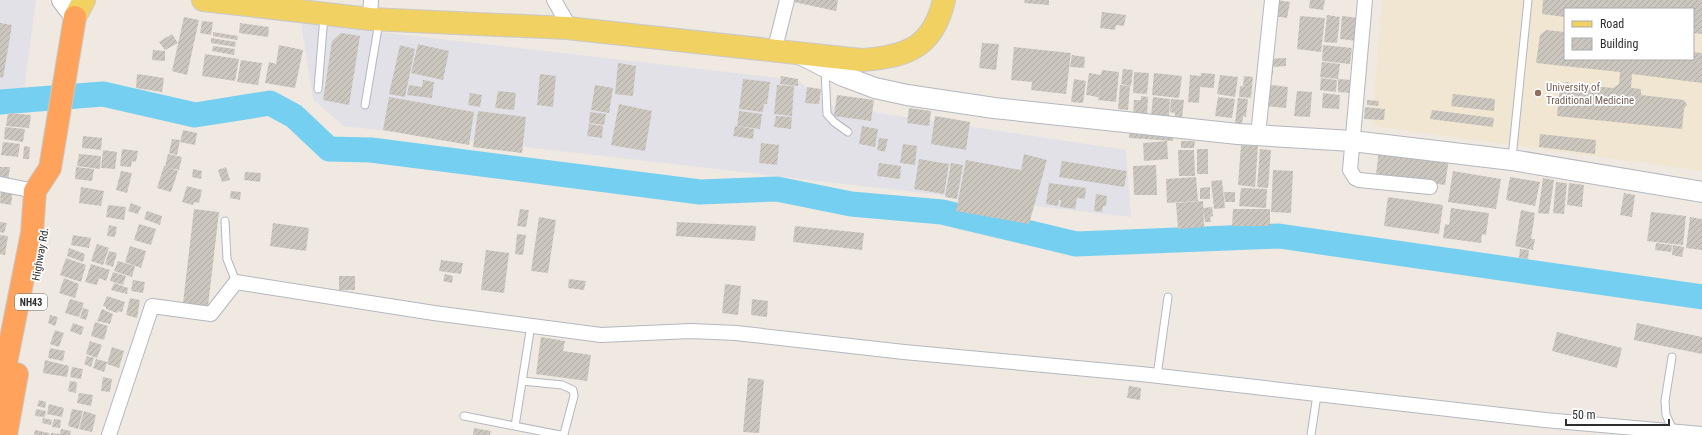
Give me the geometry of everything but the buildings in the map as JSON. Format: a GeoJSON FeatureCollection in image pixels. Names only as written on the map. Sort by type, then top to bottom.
{"type":"FeatureCollection","features":[{"type":"Feature","properties":{"kind":"highway","name":"NH43"},"geometry":{"type":"LineString","coordinates":[[0,393],[32,233],[35,191],[50,168],[74,6]]}},
{"type":"Feature","properties":{"kind":"highway","name":"Highway Rd."},"geometry":{"type":"LineString","coordinates":[[6,435],[41,253],[50,193],[50,168]]}},
{"type":"Feature","properties":{"kind":"main road"},"geometry":{"type":"LineString","coordinates":[[203,0],[324,14],[374,13],[567,28],[774,52],[861,60],[884,59],[903,55],[917,48],[930,32],[939,16],[944,0]]}},
{"type":"Feature","properties":{"kind":"street"},"geometry":{"type":"LineString","coordinates":[[554,0],[565,19],[567,28]]}},
{"type":"Feature","properties":{"kind":"street"},"geometry":{"type":"LineString","coordinates":[[774,52],[787,0]]}},
{"type":"Feature","properties":{"kind":"street"},"geometry":{"type":"LineString","coordinates":[[1258,135],[1272,0]]}},
{"type":"Feature","properties":{"kind":"street"},"geometry":{"type":"LineString","coordinates":[[1365,0],[1350,170],[1355,178],[1375,182],[1430,188]]}},
{"type":"Feature","properties":{"kind":"street"},"geometry":{"type":"LineString","coordinates":[[802,55],[843,76],[875,88],[907,95],[994,108],[1258,135],[1352,141],[1512,160],[1702,192]]}},
{"type":"Feature","properties":{"kind":"street"},"geometry":{"type":"LineString","coordinates":[[0,184],[35,191]]}},
{"type":"Feature","properties":{"kind":"street"},"geometry":{"type":"LineString","coordinates":[[110,435],[152,306],[211,314],[236,282],[374,304],[608,335],[671,331],[736,333],[1157,376],[1600,430],[1702,434]]}},
{"type":"Feature","properties":{"kind":"lane"},"geometry":{"type":"LineString","coordinates":[[1512,160],[1528,0]]}},
{"type":"Feature","properties":{"kind":"lane"},"geometry":{"type":"LineString","coordinates":[[366,105],[374,13]]}},
{"type":"Feature","properties":{"kind":"lane"},"geometry":{"type":"LineString","coordinates":[[318,89],[324,14]]}},
{"type":"Feature","properties":{"kind":"lane"},"geometry":{"type":"LineString","coordinates":[[825,67],[827,114],[834,122],[848,132]]}},
{"type":"Feature","properties":{"kind":"lane"},"geometry":{"type":"LineString","coordinates":[[225,221],[227,259],[236,282]]}},
{"type":"Feature","properties":{"kind":"lane"},"geometry":{"type":"LineString","coordinates":[[1157,376],[1168,297]]}},
{"type":"Feature","properties":{"kind":"lane"},"geometry":{"type":"LineString","coordinates":[[515,426],[531,325]]}},
{"type":"Feature","properties":{"kind":"lane"},"geometry":{"type":"LineString","coordinates":[[1672,357],[1665,401],[1666,415],[1674,432]]}},
{"type":"Feature","properties":{"kind":"lane"},"geometry":{"type":"LineString","coordinates":[[464,416],[564,434],[574,396],[573,390],[562,385],[522,381]]}},
{"type":"Feature","properties":{"kind":"lane"},"geometry":{"type":"LineString","coordinates":[[1311,435],[1317,395]]}},
{"type":"Feature","properties":{"kind":"shaded area"},"geometry":{"type":"Polygon","coordinates":[[[0,0],[36,0],[24,92],[0,89],[0,0]]]}},
{"type":"Feature","properties":{"kind":"shaded area","name":"University of Traditional Medicine"},"geometry":{"type":"Polygon","coordinates":[[[1382,0],[1702,0],[1702,171],[1372,126],[1382,0]]]}},
{"type":"Feature","properties":{"kind":"shaded area"},"geometry":{"type":"Polygon","coordinates":[[[301,23],[797,80],[833,106],[1126,150],[1131,217],[343,126],[313,99],[301,23]]]}},
{"type":"Feature","properties":{"kind":"waterway"},"geometry":{"type":"LineString","coordinates":[[0,102],[103,94],[195,115],[270,103],[294,116],[329,149],[371,150],[700,192],[777,189],[851,204],[942,212],[1076,244],[1279,236],[1702,297]]}},
{"type":"Feature","properties":{"kind":"place","name":"University of Traditional Medicine"},"geometry":{"type":"Point","coordinates":[1538,93]}}]}
